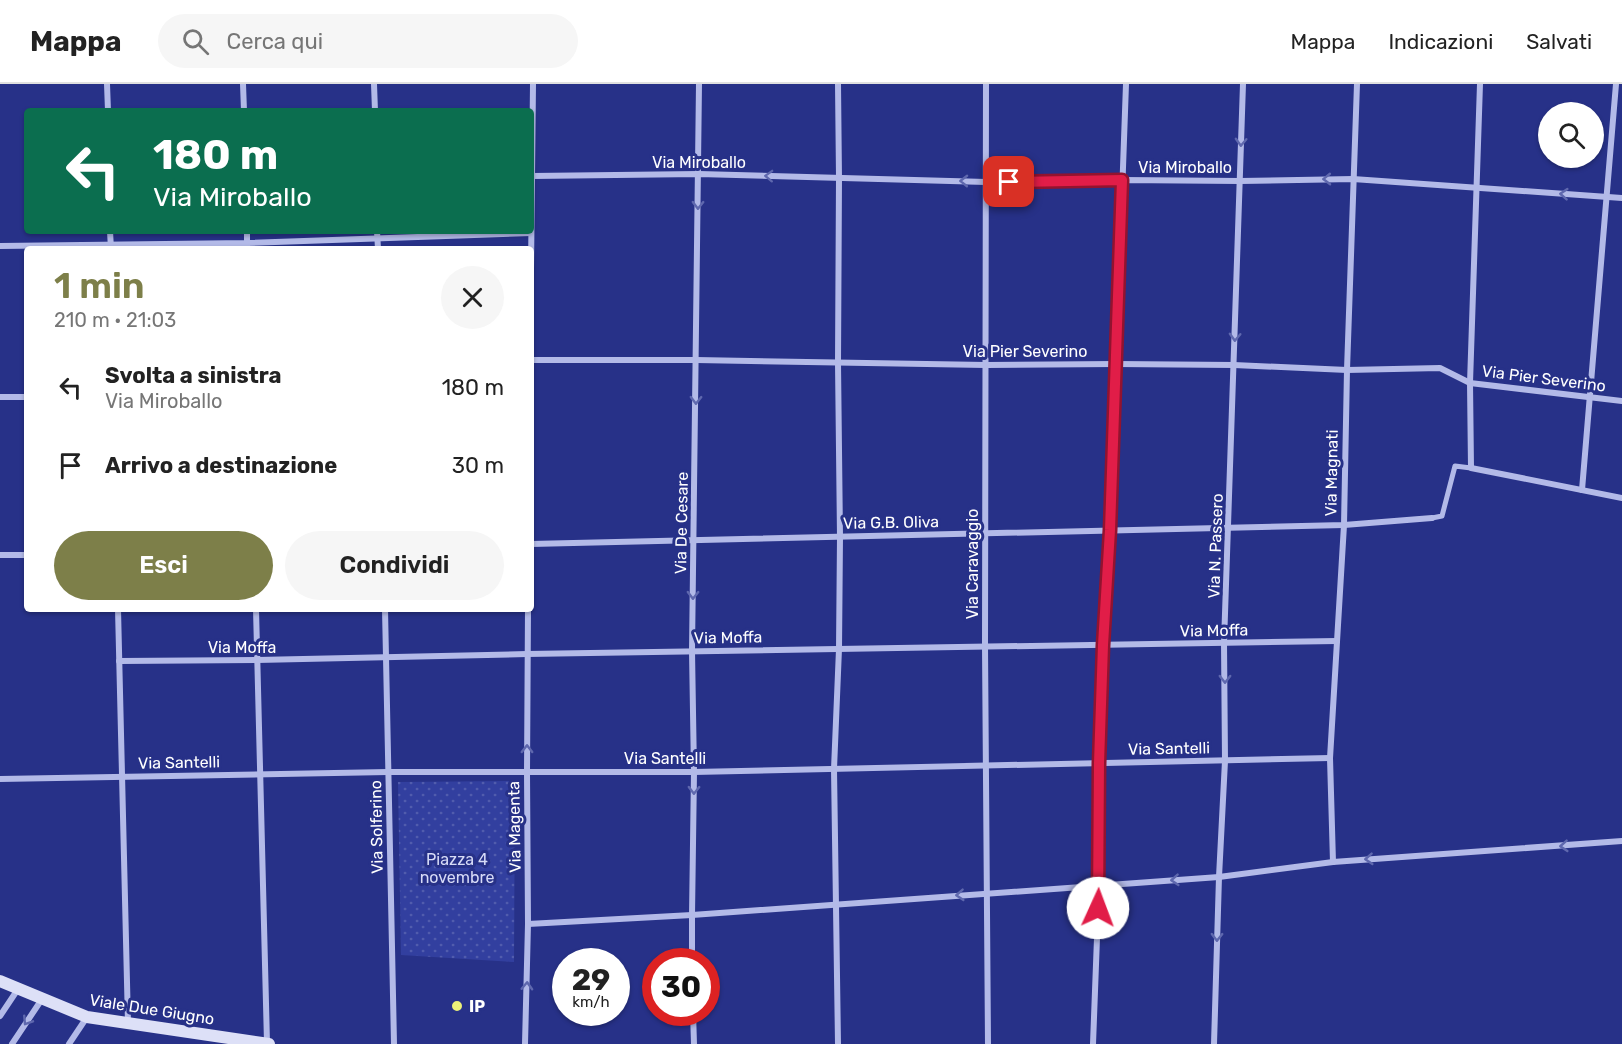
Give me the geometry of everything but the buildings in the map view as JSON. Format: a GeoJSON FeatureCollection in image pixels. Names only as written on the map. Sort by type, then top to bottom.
{"type":"FeatureCollection","features":[{"type":"Feature","properties":{"kind":"main road","name":"Viale Due Giugno"},"geometry":{"type":"LineString","coordinates":[[0,981],[87,1017],[268,1044]]}},
{"type":"Feature","properties":{"kind":"street"},"geometry":{"type":"LineString","coordinates":[[107,84],[108,108]]}},
{"type":"Feature","properties":{"kind":"street"},"geometry":{"type":"LineString","coordinates":[[243,84],[244,108]]}},
{"type":"Feature","properties":{"kind":"street"},"geometry":{"type":"LineString","coordinates":[[374,84],[375,108]]}},
{"type":"Feature","properties":{"kind":"street"},"geometry":{"type":"LineString","coordinates":[[533,84],[533,108]]}},
{"type":"Feature","properties":{"kind":"street","name":"Via De Cesare"},"geometry":{"type":"LineString","coordinates":[[692,948],[694,772],[692,651],[699,84]]}},
{"type":"Feature","properties":{"kind":"street"},"geometry":{"type":"LineString","coordinates":[[838,84],[840,537],[839,649],[834,769],[838,1044]]}},
{"type":"Feature","properties":{"kind":"street","name":"Via Caravaggio"},"geometry":{"type":"LineString","coordinates":[[986,84],[985,646],[988,1044]]}},
{"type":"Feature","properties":{"kind":"street"},"geometry":{"type":"LineString","coordinates":[[1093,1044],[1099,885],[1099,763],[1103,645],[1110,530],[1126,84]]}},
{"type":"Feature","properties":{"kind":"street","name":"Via N. Passero"},"geometry":{"type":"LineString","coordinates":[[1214,1044],[1225,761],[1224,643],[1243,84]]}},
{"type":"Feature","properties":{"kind":"street","name":"Via Magnati"},"geometry":{"type":"LineString","coordinates":[[1333,862],[1330,758],[1344,525],[1357,84]]}},
{"type":"Feature","properties":{"kind":"street"},"geometry":{"type":"LineString","coordinates":[[1471,468],[1470,383],[1480,84]]}},
{"type":"Feature","properties":{"kind":"street"},"geometry":{"type":"LineString","coordinates":[[1582,490],[1616,84]]}},
{"type":"Feature","properties":{"kind":"street","name":"Via Miroballo"},"geometry":{"type":"LineString","coordinates":[[534,176],[699,174],[986,182],[1353,179],[1622,198]]}},
{"type":"Feature","properties":{"kind":"street"},"geometry":{"type":"LineString","coordinates":[[0,246],[247,246],[377,234]]}},
{"type":"Feature","properties":{"kind":"street","name":"Via Pier Severino"},"geometry":{"type":"LineString","coordinates":[[534,360],[1234,365],[1347,370],[1440,369],[1470,383],[1622,401]]}},
{"type":"Feature","properties":{"kind":"street"},"geometry":{"type":"LineString","coordinates":[[0,397],[24,397]]}},
{"type":"Feature","properties":{"kind":"street"},"geometry":{"type":"LineString","coordinates":[[1432,518],[1442,516],[1455,466],[1622,498]]}},
{"type":"Feature","properties":{"kind":"street","name":"Via G.B. Oliva"},"geometry":{"type":"LineString","coordinates":[[534,544],[1344,525],[1432,518]]}},
{"type":"Feature","properties":{"kind":"street"},"geometry":{"type":"LineString","coordinates":[[0,555],[24,555]]}},
{"type":"Feature","properties":{"kind":"street"},"geometry":{"type":"LineString","coordinates":[[118,612],[128,1023]]}},
{"type":"Feature","properties":{"kind":"street"},"geometry":{"type":"LineString","coordinates":[[256,612],[268,1044]]}},
{"type":"Feature","properties":{"kind":"street","name":"Via Solferino"},"geometry":{"type":"LineString","coordinates":[[385,612],[394,1044]]}},
{"type":"Feature","properties":{"kind":"street","name":"Via Magenta"},"geometry":{"type":"LineString","coordinates":[[525,1044],[528,924],[528,612]]}},
{"type":"Feature","properties":{"kind":"street","name":"Via Moffa"},"geometry":{"type":"LineString","coordinates":[[119,661],[1337,641]]}},
{"type":"Feature","properties":{"kind":"street","name":"Via Santelli"},"geometry":{"type":"LineString","coordinates":[[0,779],[388,772],[694,772],[1330,758]]}},
{"type":"Feature","properties":{"kind":"street"},"geometry":{"type":"LineString","coordinates":[[528,924],[692,915],[1219,877],[1333,862],[1622,842]]}},
{"type":"Feature","properties":{"kind":"street"},"geometry":{"type":"LineString","coordinates":[[0,1016],[18,989]]}},
{"type":"Feature","properties":{"kind":"street"},"geometry":{"type":"LineString","coordinates":[[12,1044],[42,999]]}},
{"type":"Feature","properties":{"kind":"street"},"geometry":{"type":"LineString","coordinates":[[69,1044],[87,1017]]}},
{"type":"Feature","properties":{"kind":"street"},"geometry":{"type":"LineString","coordinates":[[693,1026],[693,1044]]}},
{"type":"Feature","properties":{"kind":"green space","name":"Piazza 4 novembre"},"geometry":{"type":"Polygon","coordinates":[[[515,781],[514,962],[401,955],[398,782],[515,781]]]}},
{"type":"Feature","properties":{"kind":"place","name":"IP"},"geometry":{"type":"Point","coordinates":[457,1006]}},
{"type":"Feature","properties":{"kind":"route"},"geometry":{"type":"LineString","coordinates":[[1009,182],[1122,180],[1110,530],[1099,763],[1098,908]]}}]}
